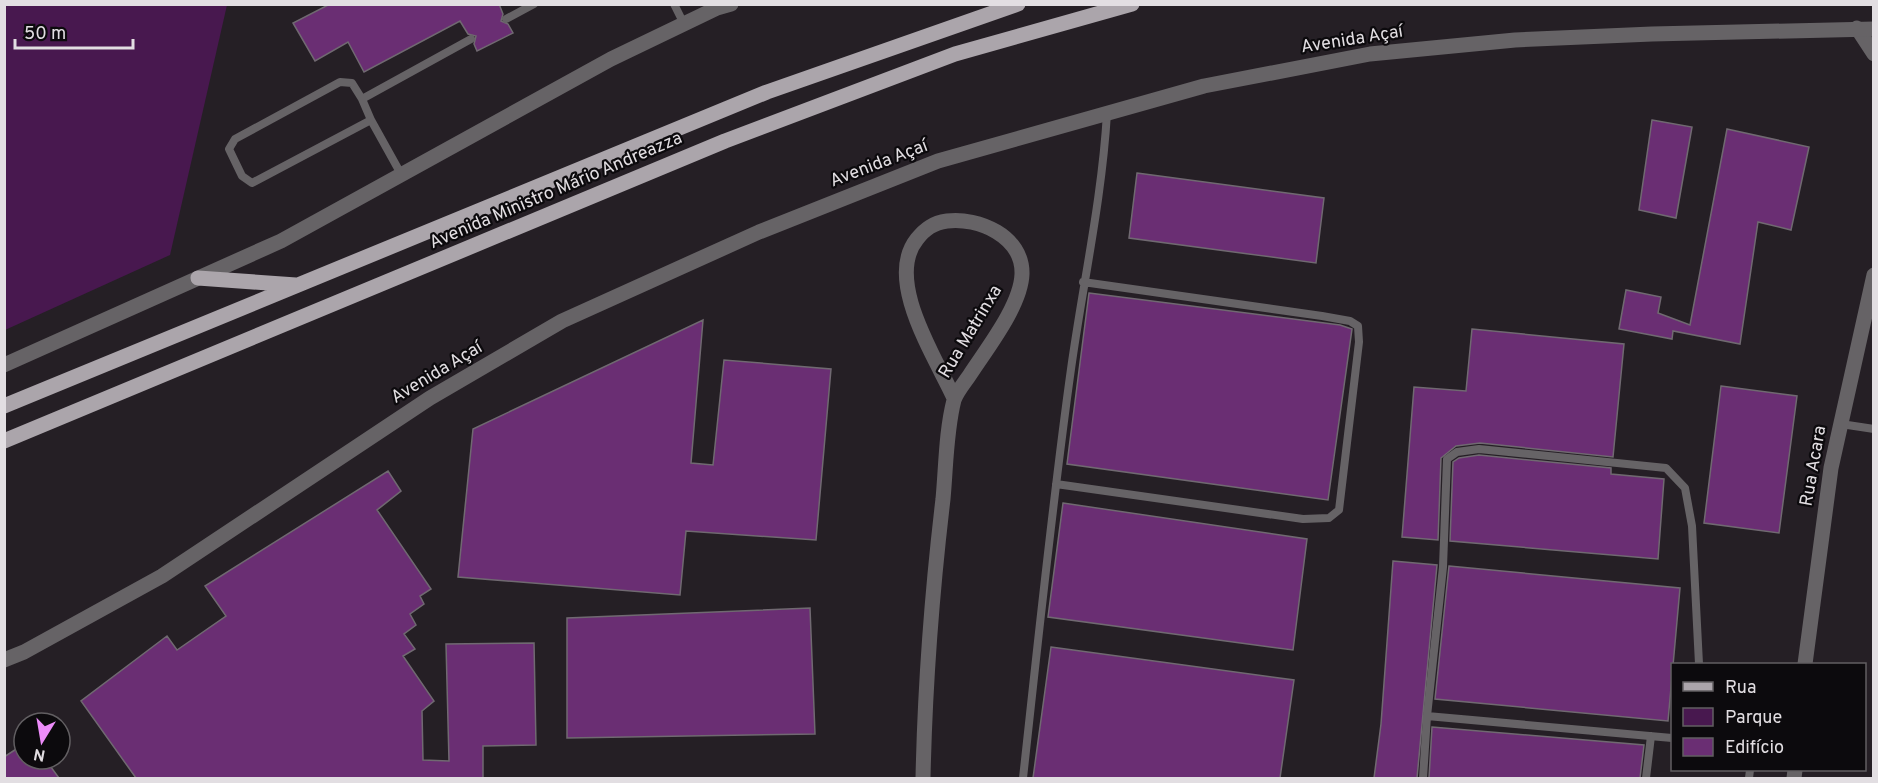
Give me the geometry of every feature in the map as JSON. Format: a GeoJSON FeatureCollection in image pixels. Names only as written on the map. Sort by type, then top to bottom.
{"type":"FeatureCollection","features":[{"type":"Feature","properties":{"kind":"main road","name":"Avenida Ministro Mário Andreazza"},"geometry":{"type":"LineString","coordinates":[[4,406],[767,92],[1018,4]]}},
{"type":"Feature","properties":{"kind":"main road","name":"Avenida Ministro Mário Andreazza"},"geometry":{"type":"LineString","coordinates":[[4,441],[725,141],[955,54],[1132,4]]}},
{"type":"Feature","properties":{"kind":"main road"},"geometry":{"type":"LineString","coordinates":[[198,278],[299,285]]}},
{"type":"Feature","properties":{"kind":"street"},"geometry":{"type":"LineString","coordinates":[[4,365],[281,241],[611,59],[731,4]]}},
{"type":"Feature","properties":{"kind":"street"},"geometry":{"type":"LineString","coordinates":[[1857,28],[1874,54]]}},
{"type":"Feature","properties":{"kind":"street","name":"Avenida Açaí"},"geometry":{"type":"LineString","coordinates":[[4,660],[24,652],[162,576],[430,398],[562,321],[759,232],[938,161],[1107,111],[1204,86],[1370,54],[1550,39],[1874,29]]}},
{"type":"Feature","properties":{"kind":"street","name":"Rua Matrinxa"},"geometry":{"type":"LineString","coordinates":[[923,778],[930,612],[954,398],[1018,297],[1022,272],[1017,253],[1003,238],[988,226],[964,219],[940,222],[925,229],[912,245],[905,278],[910,302],[954,398]]}},
{"type":"Feature","properties":{"kind":"street","name":"Rua Acara"},"geometry":{"type":"LineString","coordinates":[[1806,663],[1831,468],[1874,275]]}},
{"type":"Feature","properties":{"kind":"lane"},"geometry":{"type":"LineString","coordinates":[[506,19],[534,4]]}},
{"type":"Feature","properties":{"kind":"lane"},"geometry":{"type":"LineString","coordinates":[[674,4],[684,24]]}},
{"type":"Feature","properties":{"kind":"lane"},"geometry":{"type":"LineString","coordinates":[[362,99],[471,39]]}},
{"type":"Feature","properties":{"kind":"lane"},"geometry":{"type":"LineString","coordinates":[[371,120],[252,183],[242,176],[230,155],[230,143],[235,139],[340,82],[352,83],[401,174]]}},
{"type":"Feature","properties":{"kind":"lane"},"geometry":{"type":"LineString","coordinates":[[1023,778],[1056,484],[1083,282],[1103,168],[1107,111]]}},
{"type":"Feature","properties":{"kind":"lane"},"geometry":{"type":"LineString","coordinates":[[1056,484],[1303,519],[1329,518],[1339,510],[1359,342],[1358,326],[1350,321],[1323,316],[1083,282]]}},
{"type":"Feature","properties":{"kind":"lane"},"geometry":{"type":"LineString","coordinates":[[1841,424],[1874,429]]}},
{"type":"Feature","properties":{"kind":"lane"},"geometry":{"type":"LineString","coordinates":[[1423,778],[1427,716],[1443,567],[1447,459],[1457,452],[1479,449],[1666,468],[1684,488],[1692,526],[1699,663]]}},
{"type":"Feature","properties":{"kind":"lane"},"geometry":{"type":"LineString","coordinates":[[1427,716],[1671,738]]}},
{"type":"Feature","properties":{"kind":"lane"},"geometry":{"type":"LineString","coordinates":[[1646,778],[1651,736]]}},
{"type":"Feature","properties":{"kind":"green space"},"geometry":{"type":"Polygon","coordinates":[[[4,5],[227,5],[170,255],[5,330],[4,5]]]}},
{"type":"Feature","properties":{"kind":"building"},"geometry":{"type":"Polygon","coordinates":[[[330,4],[499,4],[503,14],[501,21],[508,24],[513,33],[477,51],[474,44],[476,36],[468,34],[460,21],[364,72],[348,42],[315,61],[293,23],[330,4]]]}},
{"type":"Feature","properties":{"kind":"building"},"geometry":{"type":"Polygon","coordinates":[[[1652,120],[1692,127],[1676,218],[1639,210],[1652,120]]]}},
{"type":"Feature","properties":{"kind":"building"},"geometry":{"type":"Polygon","coordinates":[[[1727,129],[1809,147],[1791,230],[1758,222],[1740,344],[1673,331],[1672,339],[1619,329],[1626,290],[1661,297],[1658,313],[1690,325],[1727,129]]]}},
{"type":"Feature","properties":{"kind":"building"},"geometry":{"type":"Polygon","coordinates":[[[1137,173],[1324,198],[1316,263],[1129,238],[1137,173]]]}},
{"type":"Feature","properties":{"kind":"building"},"geometry":{"type":"Polygon","coordinates":[[[1089,293],[1340,325],[1352,329],[1328,500],[1067,464],[1089,293]]]}},
{"type":"Feature","properties":{"kind":"building"},"geometry":{"type":"Polygon","coordinates":[[[703,320],[691,463],[713,465],[724,360],[831,369],[816,540],[686,531],[680,595],[458,577],[473,429],[703,320]]]}},
{"type":"Feature","properties":{"kind":"building"},"geometry":{"type":"Polygon","coordinates":[[[1472,329],[1624,344],[1613,457],[1480,443],[1456,446],[1441,458],[1438,540],[1402,537],[1414,387],[1466,391],[1472,329]]]}},
{"type":"Feature","properties":{"kind":"building"},"geometry":{"type":"Polygon","coordinates":[[[1721,386],[1797,396],[1779,533],[1704,523],[1721,386]]]}},
{"type":"Feature","properties":{"kind":"building"},"geometry":{"type":"Polygon","coordinates":[[[1479,455],[1611,468],[1611,474],[1664,479],[1658,559],[1450,541],[1453,462],[1459,458],[1479,455]]]}},
{"type":"Feature","properties":{"kind":"building"},"geometry":{"type":"Polygon","coordinates":[[[388,471],[401,491],[377,510],[431,589],[420,596],[424,604],[410,614],[416,625],[404,634],[415,649],[403,656],[434,701],[422,711],[423,760],[449,761],[446,644],[534,643],[536,745],[483,746],[483,778],[136,778],[81,701],[167,636],[177,650],[226,616],[205,586],[388,471]]]}},
{"type":"Feature","properties":{"kind":"building"},"geometry":{"type":"Polygon","coordinates":[[[1063,503],[1307,539],[1293,650],[1048,617],[1063,503]]]}},
{"type":"Feature","properties":{"kind":"building"},"geometry":{"type":"Polygon","coordinates":[[[1393,561],[1437,565],[1417,778],[1374,778],[1381,724],[1393,561]]]}},
{"type":"Feature","properties":{"kind":"building"},"geometry":{"type":"Polygon","coordinates":[[[1449,566],[1680,588],[1673,663],[1671,663],[1668,721],[1435,699],[1449,566]]]}},
{"type":"Feature","properties":{"kind":"building"},"geometry":{"type":"Polygon","coordinates":[[[810,608],[815,734],[567,738],[567,618],[810,608]]]}},
{"type":"Feature","properties":{"kind":"building"},"geometry":{"type":"Polygon","coordinates":[[[1051,647],[1294,680],[1280,778],[1033,778],[1051,647]]]}},
{"type":"Feature","properties":{"kind":"building"},"geometry":{"type":"Polygon","coordinates":[[[1432,727],[1644,745],[1640,778],[1429,778],[1432,727]]]}},
{"type":"Feature","properties":{"kind":"building"},"geometry":{"type":"Polygon","coordinates":[[[12,752],[12,771],[54,771],[59,778],[4,778],[4,757],[12,752]]]}}]}
